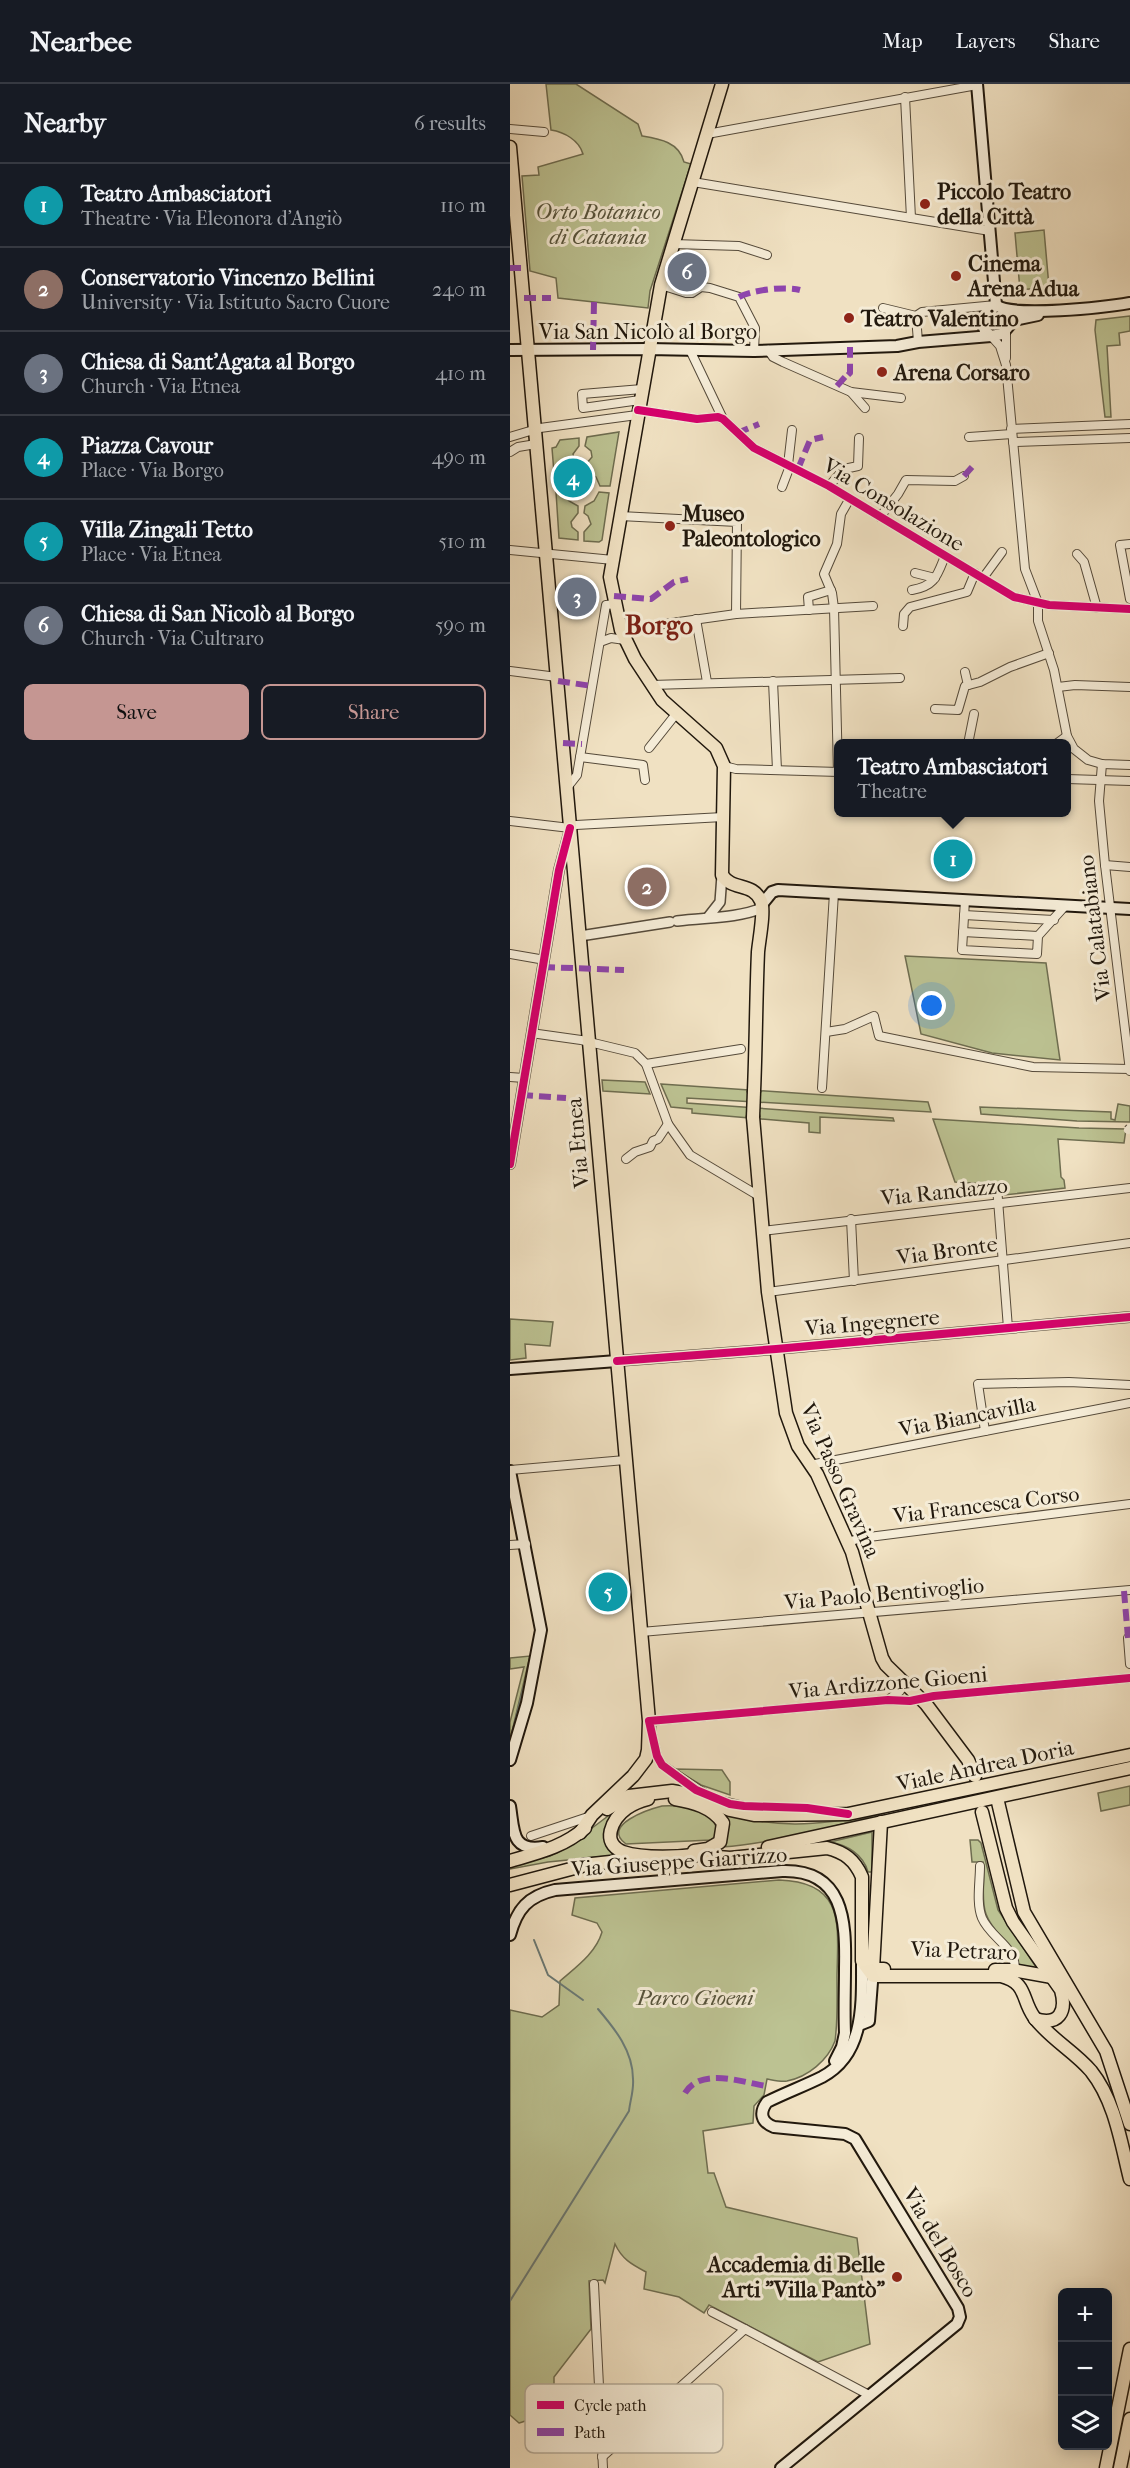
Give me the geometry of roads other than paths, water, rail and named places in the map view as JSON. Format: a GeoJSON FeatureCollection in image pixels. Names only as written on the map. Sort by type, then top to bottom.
{"type":"FeatureCollection","features":[{"type":"Feature","properties":{"kind":"main road"},"geometry":{"type":"LineString","coordinates":[[722,84],[661,285],[648,349],[625,516],[610,576],[623,635],[651,685],[676,714],[716,748],[724,766],[722,875],[734,886],[749,888],[757,893],[762,906]]}},
{"type":"Feature","properties":{"kind":"main road"},"geometry":{"type":"LineString","coordinates":[[974,85],[979,110],[996,305]]}},
{"type":"Feature","properties":{"kind":"main road"},"geometry":{"type":"LineString","coordinates":[[510,147],[512,202],[535,425]]}},
{"type":"Feature","properties":{"kind":"main road"},"geometry":{"type":"LineString","coordinates":[[996,305],[1006,310],[1061,310],[1129,304]]}},
{"type":"Feature","properties":{"kind":"main road"},"geometry":{"type":"LineString","coordinates":[[996,305],[985,315],[982,322],[985,332],[991,336],[1001,335],[1014,320],[1061,310]]}},
{"type":"Feature","properties":{"kind":"main road","name":"Via San Nicolò al Borgo"},"geometry":{"type":"LineString","coordinates":[[510,350],[754,351],[897,346],[991,336]]}},
{"type":"Feature","properties":{"kind":"main road","name":"Via Etnea"},"geometry":{"type":"LineString","coordinates":[[535,425],[649,1721],[646,1759],[633,1776],[580,1827]]}},
{"type":"Feature","properties":{"kind":"main road"},"geometry":{"type":"LineString","coordinates":[[762,906],[772,892],[778,890],[1130,909]]}},
{"type":"Feature","properties":{"kind":"main road","name":"Via Passo Gravina"},"geometry":{"type":"LineString","coordinates":[[762,906],[758,953],[753,1117],[768,1292],[786,1413],[798,1446],[829,1498],[848,1542],[882,1658],[901,1681],[921,1698],[968,1760],[975,1776]]}},
{"type":"Feature","properties":{"kind":"main road","name":"Via Ingegnere"},"geometry":{"type":"LineString","coordinates":[[510,1369],[617,1361]]}},
{"type":"Feature","properties":{"kind":"main road"},"geometry":{"type":"LineString","coordinates":[[510,1471],[526,1544],[540,1640],[527,1703],[510,1760]]}},
{"type":"Feature","properties":{"kind":"main road"},"geometry":{"type":"LineString","coordinates":[[1083,1766],[1130,1749]]}},
{"type":"Feature","properties":{"kind":"main road","name":"Viale Andrea Doria"},"geometry":{"type":"LineString","coordinates":[[848,1814],[1130,1755]]}},
{"type":"Feature","properties":{"kind":"main road","name":"Viale Andrea Doria"},"geometry":{"type":"LineString","coordinates":[[695,1855],[782,1844],[1130,1768]]}},
{"type":"Feature","properties":{"kind":"main road"},"geometry":{"type":"LineString","coordinates":[[629,1796],[652,1798],[688,1802],[712,1811],[723,1823],[723,1836],[720,1842],[714,1846],[666,1856],[627,1853],[614,1847],[610,1841],[612,1824],[621,1813],[636,1803],[652,1798],[672,1791]]}},
{"type":"Feature","properties":{"kind":"main road"},"geometry":{"type":"LineString","coordinates":[[510,1861],[561,1844],[580,1827],[629,1796],[672,1791],[695,1795],[730,1810],[754,1815],[848,1814]]}},
{"type":"Feature","properties":{"kind":"main road"},"geometry":{"type":"LineString","coordinates":[[997,1798],[1024,1912],[1106,2051],[1130,2124]]}},
{"type":"Feature","properties":{"kind":"main road"},"geometry":{"type":"LineString","coordinates":[[510,1806],[515,1837],[522,1846],[529,1849],[561,1844]]}},
{"type":"Feature","properties":{"kind":"main road"},"geometry":{"type":"LineString","coordinates":[[982,1812],[1006,1908],[1013,1922],[1061,1990],[1064,2001],[1063,2012],[1059,2016],[1046,2021],[1035,2019]]}},
{"type":"Feature","properties":{"kind":"main road"},"geometry":{"type":"LineString","coordinates":[[844,2015],[853,2024],[859,2025],[869,2021],[880,1822]]}},
{"type":"Feature","properties":{"kind":"main road","name":"Via del Bosco"},"geometry":{"type":"LineString","coordinates":[[695,1855],[730,1858],[827,1848],[849,1858],[860,1871],[863,1885],[862,1985],[859,2025],[851,2050],[837,2067],[824,2076],[767,2102],[762,2113],[764,2121],[774,2127],[845,2134],[855,2139],[958,2308],[960,2317],[957,2324],[781,2468]]}},
{"type":"Feature","properties":{"kind":"main road"},"geometry":{"type":"LineString","coordinates":[[510,1878],[585,1865],[695,1855]]}},
{"type":"Feature","properties":{"kind":"main road"},"geometry":{"type":"LineString","coordinates":[[510,1885],[585,1865]]}},
{"type":"Feature","properties":{"kind":"main road","name":"Via Giuseppe Giarrizzo"},"geometry":{"type":"LineString","coordinates":[[510,1935],[515,1918],[526,1902],[541,1893],[555,1890],[782,1871],[802,1873],[828,1887],[841,1909],[846,1930],[844,2015]]}},
{"type":"Feature","properties":{"kind":"main road"},"geometry":{"type":"LineString","coordinates":[[862,1961],[872,1973]]}},
{"type":"Feature","properties":{"kind":"main road"},"geometry":{"type":"LineString","coordinates":[[862,1985],[872,1973]]}},
{"type":"Feature","properties":{"kind":"main road","name":"Via Petraro"},"geometry":{"type":"LineString","coordinates":[[872,1973],[1011,1974],[1052,1977]]}},
{"type":"Feature","properties":{"kind":"main road"},"geometry":{"type":"LineString","coordinates":[[1011,1974],[1020,1987],[1035,2019],[1091,2072],[1102,2088],[1118,2129],[1130,2179]]}},
{"type":"Feature","properties":{"kind":"main road"},"geometry":{"type":"LineString","coordinates":[[1052,1977],[1083,2012]]}},
{"type":"Feature","properties":{"kind":"main road"},"geometry":{"type":"LineString","coordinates":[[824,2076],[842,2047],[844,2015]]}},
{"type":"Feature","properties":{"kind":"main road"},"geometry":{"type":"LineString","coordinates":[[1106,2468],[1130,2349]]}},
{"type":"Feature","properties":{"kind":"main road"},"geometry":{"type":"LineString","coordinates":[[1120,2468],[1130,2419]]}},
{"type":"Feature","properties":{"kind":"street"},"geometry":{"type":"LineString","coordinates":[[707,134],[974,85]]}},
{"type":"Feature","properties":{"kind":"street"},"geometry":{"type":"LineString","coordinates":[[905,97],[911,218]]}},
{"type":"Feature","properties":{"kind":"street"},"geometry":{"type":"LineString","coordinates":[[510,129],[544,132]]}},
{"type":"Feature","properties":{"kind":"street"},"geometry":{"type":"LineString","coordinates":[[693,182],[990,231]]}},
{"type":"Feature","properties":{"kind":"street"},"geometry":{"type":"LineString","coordinates":[[673,244],[738,246],[767,255]]}},
{"type":"Feature","properties":{"kind":"street"},"geometry":{"type":"LineString","coordinates":[[661,285],[686,293],[692,293],[701,287],[710,288],[739,297],[755,328],[754,351]]}},
{"type":"Feature","properties":{"kind":"street"},"geometry":{"type":"LineString","coordinates":[[883,308],[915,316],[922,312],[996,305]]}},
{"type":"Feature","properties":{"kind":"street"},"geometry":{"type":"LineString","coordinates":[[915,316],[918,342]]}},
{"type":"Feature","properties":{"kind":"street"},"geometry":{"type":"LineString","coordinates":[[1006,328],[1006,365],[1025,569],[1038,603],[1038,621],[1058,687],[1068,739]]}},
{"type":"Feature","properties":{"kind":"street"},"geometry":{"type":"LineString","coordinates":[[991,336],[999,342],[1006,365]]}},
{"type":"Feature","properties":{"kind":"street"},"geometry":{"type":"LineString","coordinates":[[690,350],[723,419]]}},
{"type":"Feature","properties":{"kind":"street","name":"Via San Nicolò al Borgo"},"geometry":{"type":"LineString","coordinates":[[768,350],[773,357],[783,363],[851,392],[901,398]]}},
{"type":"Feature","properties":{"kind":"street"},"geometry":{"type":"LineString","coordinates":[[585,421],[582,394],[627,390],[641,401],[697,419],[718,417],[723,419]]}},
{"type":"Feature","properties":{"kind":"street"},"geometry":{"type":"LineString","coordinates":[[627,390],[627,402]]}},
{"type":"Feature","properties":{"kind":"street"},"geometry":{"type":"LineString","coordinates":[[851,392],[865,408]]}},
{"type":"Feature","properties":{"kind":"street"},"geometry":{"type":"LineString","coordinates":[[583,408],[641,401]]}},
{"type":"Feature","properties":{"kind":"street"},"geometry":{"type":"LineString","coordinates":[[510,437],[535,425],[612,417],[641,401]]}},
{"type":"Feature","properties":{"kind":"street"},"geometry":{"type":"LineString","coordinates":[[610,404],[612,417]]}},
{"type":"Feature","properties":{"kind":"street","name":"Via Consolazione"},"geometry":{"type":"LineString","coordinates":[[723,419],[754,448],[829,486],[1014,597],[1038,603],[1130,609]]}},
{"type":"Feature","properties":{"kind":"street"},"geometry":{"type":"LineString","coordinates":[[969,437],[1130,424]]}},
{"type":"Feature","properties":{"kind":"street"},"geometry":{"type":"LineString","coordinates":[[782,487],[789,465],[792,430]]}},
{"type":"Feature","properties":{"kind":"street"},"geometry":{"type":"LineString","coordinates":[[1012,435],[1130,438]]}},
{"type":"Feature","properties":{"kind":"street"},"geometry":{"type":"LineString","coordinates":[[829,486],[844,469],[858,466],[859,438]]}},
{"type":"Feature","properties":{"kind":"street"},"geometry":{"type":"LineString","coordinates":[[510,452],[518,447],[536,444]]}},
{"type":"Feature","properties":{"kind":"street"},"geometry":{"type":"LineString","coordinates":[[880,517],[906,480],[955,481],[964,476]]}},
{"type":"Feature","properties":{"kind":"street"},"geometry":{"type":"LineString","coordinates":[[837,739],[834,608],[824,570],[837,544],[841,514],[849,500]]}},
{"type":"Feature","properties":{"kind":"street"},"geometry":{"type":"LineString","coordinates":[[625,516],[737,522],[736,614]]}},
{"type":"Feature","properties":{"kind":"street"},"geometry":{"type":"LineString","coordinates":[[1130,544],[1120,545],[1130,599]]}},
{"type":"Feature","properties":{"kind":"street"},"geometry":{"type":"LineString","coordinates":[[510,550],[546,557],[613,560]]}},
{"type":"Feature","properties":{"kind":"street"},"geometry":{"type":"LineString","coordinates":[[903,626],[904,614],[910,607],[967,592],[979,575],[1002,552]]}},
{"type":"Feature","properties":{"kind":"street"},"geometry":{"type":"LineString","coordinates":[[1077,554],[1084,562],[1097,608]]}},
{"type":"Feature","properties":{"kind":"street"},"geometry":{"type":"LineString","coordinates":[[912,590],[926,587],[935,578],[945,556]]}},
{"type":"Feature","properties":{"kind":"street"},"geometry":{"type":"LineString","coordinates":[[915,573],[935,578]]}},
{"type":"Feature","properties":{"kind":"street"},"geometry":{"type":"LineString","coordinates":[[809,610],[808,597],[831,590]]}},
{"type":"Feature","properties":{"kind":"street"},"geometry":{"type":"LineString","coordinates":[[566,789],[577,775],[606,605],[615,604]]}},
{"type":"Feature","properties":{"kind":"street"},"geometry":{"type":"LineString","coordinates":[[600,642],[696,619],[736,614],[873,606]]}},
{"type":"Feature","properties":{"kind":"street"},"geometry":{"type":"LineString","coordinates":[[696,619],[707,682]]}},
{"type":"Feature","properties":{"kind":"street"},"geometry":{"type":"LineString","coordinates":[[935,709],[958,710],[965,686],[1049,653]]}},
{"type":"Feature","properties":{"kind":"street"},"geometry":{"type":"LineString","coordinates":[[510,671],[557,677]]}},
{"type":"Feature","properties":{"kind":"street"},"geometry":{"type":"LineString","coordinates":[[965,672],[968,685]]}},
{"type":"Feature","properties":{"kind":"street"},"geometry":{"type":"LineString","coordinates":[[651,685],[900,678]]}},
{"type":"Feature","properties":{"kind":"street"},"geometry":{"type":"LineString","coordinates":[[773,681],[777,770]]}},
{"type":"Feature","properties":{"kind":"street"},"geometry":{"type":"LineString","coordinates":[[1058,687],[1075,685],[1130,687]]}},
{"type":"Feature","properties":{"kind":"street"},"geometry":{"type":"LineString","coordinates":[[649,748],[676,714]]}},
{"type":"Feature","properties":{"kind":"street"},"geometry":{"type":"LineString","coordinates":[[969,739],[974,714]]}},
{"type":"Feature","properties":{"kind":"street"},"geometry":{"type":"LineString","coordinates":[[1063,739],[1067,736]]}},
{"type":"Feature","properties":{"kind":"street"},"geometry":{"type":"LineString","coordinates":[[1071,743],[1078,753],[1088,760],[1102,764],[1130,765]]}},
{"type":"Feature","properties":{"kind":"street"},"geometry":{"type":"LineString","coordinates":[[580,758],[643,765],[645,780]]}},
{"type":"Feature","properties":{"kind":"street","name":"Via Calatabiano"},"geometry":{"type":"LineString","coordinates":[[1102,764],[1099,801],[1130,1069]]}},
{"type":"Feature","properties":{"kind":"street"},"geometry":{"type":"LineString","coordinates":[[724,766],[834,772]]}},
{"type":"Feature","properties":{"kind":"street"},"geometry":{"type":"LineString","coordinates":[[1071,779],[1130,781]]}},
{"type":"Feature","properties":{"kind":"street"},"geometry":{"type":"LineString","coordinates":[[510,821],[570,828],[576,825],[723,817]]}},
{"type":"Feature","properties":{"kind":"street"},"geometry":{"type":"LineString","coordinates":[[510,1164],[560,870],[570,828]]}},
{"type":"Feature","properties":{"kind":"street"},"geometry":{"type":"LineString","coordinates":[[1105,865],[1130,867]]}},
{"type":"Feature","properties":{"kind":"street"},"geometry":{"type":"LineString","coordinates":[[709,916],[720,902],[722,875]]}},
{"type":"Feature","properties":{"kind":"street"},"geometry":{"type":"LineString","coordinates":[[822,1088],[834,893]]}},
{"type":"Feature","properties":{"kind":"street"},"geometry":{"type":"LineString","coordinates":[[965,900],[962,950],[1037,954],[1038,936],[1065,906]]}},
{"type":"Feature","properties":{"kind":"street"},"geometry":{"type":"LineString","coordinates":[[580,936],[709,916],[747,914],[762,906]]}},
{"type":"Feature","properties":{"kind":"street"},"geometry":{"type":"LineString","coordinates":[[964,915],[1054,920]]}},
{"type":"Feature","properties":{"kind":"street"},"geometry":{"type":"LineString","coordinates":[[963,932],[1038,936]]}},
{"type":"Feature","properties":{"kind":"street"},"geometry":{"type":"LineString","coordinates":[[510,954],[545,960]]}},
{"type":"Feature","properties":{"kind":"street"},"geometry":{"type":"LineString","coordinates":[[826,1032],[845,1029],[874,1016],[879,1036],[980,1057],[1033,1067],[1130,1069]]}},
{"type":"Feature","properties":{"kind":"street"},"geometry":{"type":"LineString","coordinates":[[531,1033],[635,1053],[646,1064],[668,1124],[690,1155],[759,1196]]}},
{"type":"Feature","properties":{"kind":"street"},"geometry":{"type":"LineString","coordinates":[[646,1064],[741,1049]]}},
{"type":"Feature","properties":{"kind":"street"},"geometry":{"type":"LineString","coordinates":[[510,1077],[524,1078]]}},
{"type":"Feature","properties":{"kind":"street"},"geometry":{"type":"LineString","coordinates":[[626,1159],[635,1152],[650,1147],[668,1124]]}},
{"type":"Feature","properties":{"kind":"street"},"geometry":{"type":"LineString","coordinates":[[997,1187],[1008,1328]]}},
{"type":"Feature","properties":{"kind":"street","name":"Via Randazzo"},"geometry":{"type":"LineString","coordinates":[[762,1231],[1130,1188]]}},
{"type":"Feature","properties":{"kind":"street"},"geometry":{"type":"LineString","coordinates":[[850,1219],[855,1281]]}},
{"type":"Feature","properties":{"kind":"street","name":"Via Bronte"},"geometry":{"type":"LineString","coordinates":[[768,1292],[1130,1243]]}},
{"type":"Feature","properties":{"kind":"street","name":"Via Ingegnere"},"geometry":{"type":"LineString","coordinates":[[617,1361],[1130,1317]]}},
{"type":"Feature","properties":{"kind":"street"},"geometry":{"type":"LineString","coordinates":[[985,1431],[978,1384],[1029,1381],[1130,1385]]}},
{"type":"Feature","properties":{"kind":"street","name":"Via Biancavilla"},"geometry":{"type":"LineString","coordinates":[[810,1465],[1130,1403]]}},
{"type":"Feature","properties":{"kind":"street"},"geometry":{"type":"LineString","coordinates":[[510,1471],[626,1460]]}},
{"type":"Feature","properties":{"kind":"street","name":"Via Francesca Corso"},"geometry":{"type":"LineString","coordinates":[[848,1542],[861,1538],[1130,1504]]}},
{"type":"Feature","properties":{"kind":"street"},"geometry":{"type":"LineString","coordinates":[[510,1545],[526,1544]]}},
{"type":"Feature","properties":{"kind":"street","name":"Via Paolo Bentivoglio"},"geometry":{"type":"LineString","coordinates":[[641,1632],[1130,1590]]}},
{"type":"Feature","properties":{"kind":"street"},"geometry":{"type":"LineString","coordinates":[[1128,1638],[1130,1664]]}},
{"type":"Feature","properties":{"kind":"street","name":"Via Ardizzone Gioeni"},"geometry":{"type":"LineString","coordinates":[[649,1721],[896,1701],[1130,1678]]}},
{"type":"Feature","properties":{"kind":"street"},"geometry":{"type":"LineString","coordinates":[[888,1700],[900,1691],[901,1681]]}},
{"type":"Feature","properties":{"kind":"street"},"geometry":{"type":"LineString","coordinates":[[649,1721],[657,1756],[662,1765],[696,1790],[737,1805],[807,1808],[848,1814]]}},
{"type":"Feature","properties":{"kind":"street"},"geometry":{"type":"LineString","coordinates":[[531,1836],[580,1827]]}},
{"type":"Feature","properties":{"kind":"street"},"geometry":{"type":"LineString","coordinates":[[981,1866],[980,1914],[992,1933],[1014,1958],[1015,1967],[1011,1974]]}},
{"type":"Feature","properties":{"kind":"street"},"geometry":{"type":"LineString","coordinates":[[594,2284],[599,2384]]}},
{"type":"Feature","properties":{"kind":"street"},"geometry":{"type":"LineString","coordinates":[[712,2312],[869,2394]]}},
{"type":"Feature","properties":{"kind":"street"},"geometry":{"type":"LineString","coordinates":[[684,2384],[745,2329]]}},
{"type":"Feature","properties":{"kind":"street"},"geometry":{"type":"LineString","coordinates":[[602,2453],[603,2468]]}},
{"type":"Feature","properties":{"kind":"street"},"geometry":{"type":"LineString","coordinates":[[602,2457],[606,2453]]}},
{"type":"Feature","properties":{"kind":"waterway"},"geometry":{"type":"LineString","coordinates":[[511,1737],[528,1670]]}},
{"type":"Feature","properties":{"kind":"waterway"},"geometry":{"type":"LineString","coordinates":[[534,1940],[548,1975],[583,2000]]}},
{"type":"Feature","properties":{"kind":"waterway"},"geometry":{"type":"LineString","coordinates":[[510,2301],[629,2111],[633,2083],[630,2059],[617,2033],[598,2009]]}},
{"type":"Feature","properties":{"kind":"place","name":"Piccolo Teatro della Città"},"geometry":{"type":"Point","coordinates":[925,204]}},
{"type":"Feature","properties":{"kind":"place","name":"Chiesa di San Nicolò al Borgo"},"geometry":{"type":"Point","coordinates":[687,272]}},
{"type":"Feature","properties":{"kind":"place","name":"Cinema Arena Adua"},"geometry":{"type":"Point","coordinates":[956,276]}},
{"type":"Feature","properties":{"kind":"place","name":"Teatro Valentino"},"geometry":{"type":"Point","coordinates":[849,318]}},
{"type":"Feature","properties":{"kind":"place","name":"Arena Corsaro"},"geometry":{"type":"Point","coordinates":[882,372]}},
{"type":"Feature","properties":{"kind":"place","name":"Piazza Cavour"},"geometry":{"type":"Point","coordinates":[573,478]}},
{"type":"Feature","properties":{"kind":"place","name":"Museo Paleontologico"},"geometry":{"type":"Point","coordinates":[670,526]}},
{"type":"Feature","properties":{"kind":"place","name":"Chiesa di Sant'Agata al Borgo"},"geometry":{"type":"Point","coordinates":[577,597]}},
{"type":"Feature","properties":{"kind":"place","name":"Teatro Ambasciatori"},"geometry":{"type":"Point","coordinates":[953,859]}},
{"type":"Feature","properties":{"kind":"place","name":"Conservatorio Vincenzo Bellini"},"geometry":{"type":"Point","coordinates":[647,887]}},
{"type":"Feature","properties":{"kind":"place","name":"Villa Zingali Tetto"},"geometry":{"type":"Point","coordinates":[608,1592]}},
{"type":"Feature","properties":{"kind":"place","name":"Accademia di Belle Arti \"Villa Pantò\""},"geometry":{"type":"Point","coordinates":[897,2277]}},
{"type":"Feature","properties":{"kind":"district","name":"Borgo"},"geometry":{"type":"Point","coordinates":[659,625]}},
{"type":"Feature","properties":{"kind":"park label","name":"Orto Botanico di Catania"},"geometry":{"type":"Point","coordinates":[598,224]}},
{"type":"Feature","properties":{"kind":"park label","name":"Parco Gioeni"},"geometry":{"type":"Point","coordinates":[695,1997]}}]}
